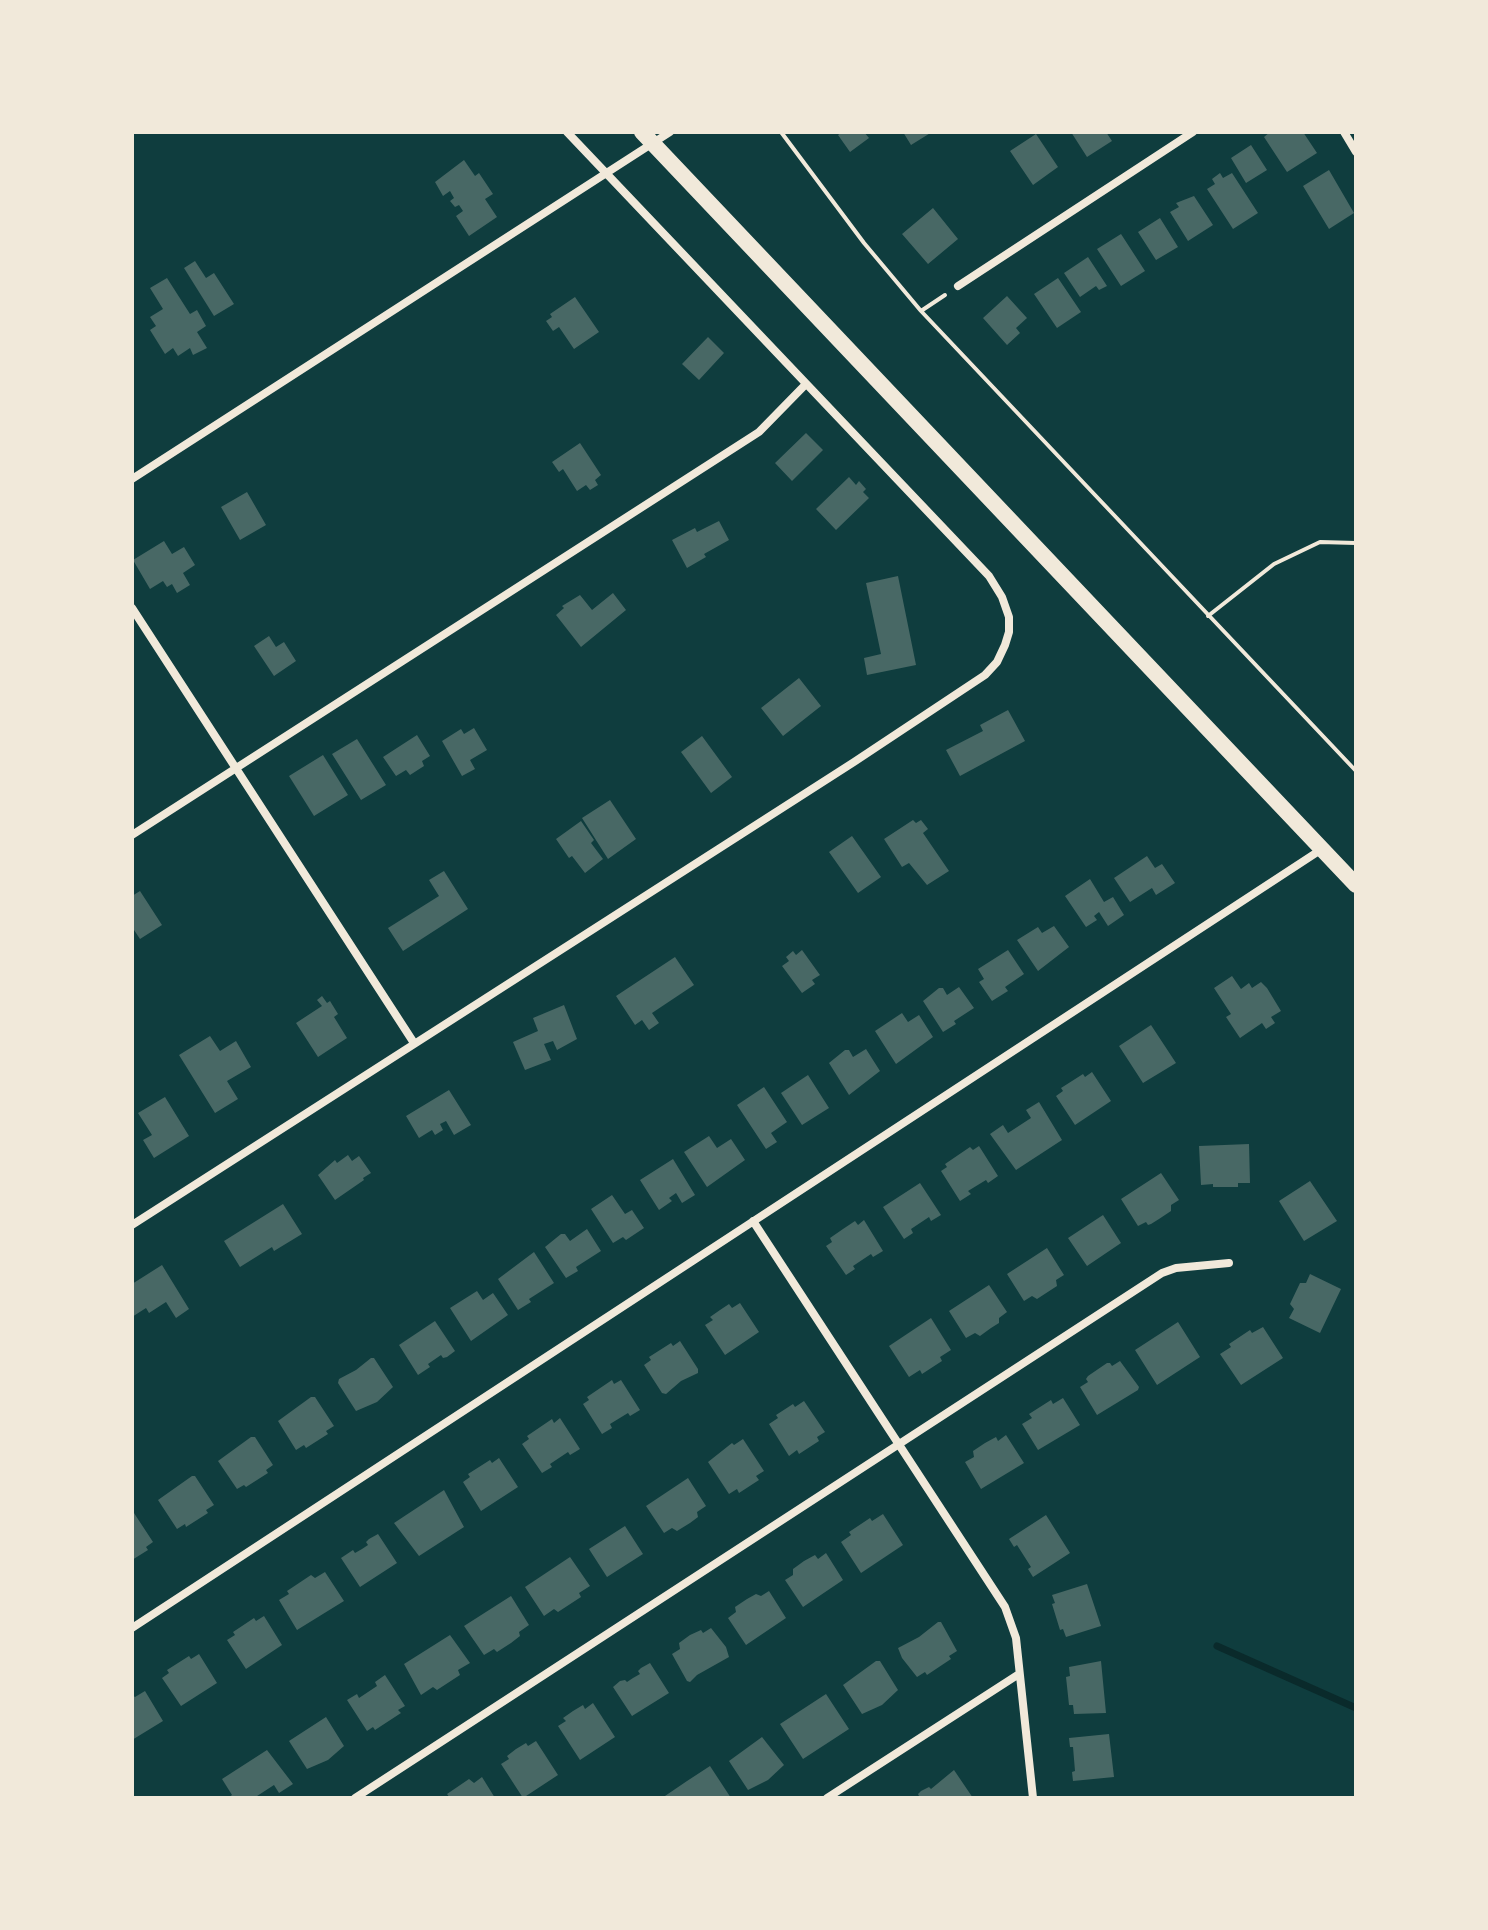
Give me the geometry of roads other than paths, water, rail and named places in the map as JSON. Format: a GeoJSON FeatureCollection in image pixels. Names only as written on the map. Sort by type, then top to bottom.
{"type":"FeatureCollection","features":[{"type":"Feature","properties":{"kind":"main road"},"geometry":{"type":"LineString","coordinates":[[647,138],[1356,885]]}},
{"type":"Feature","properties":{"kind":"street"},"geometry":{"type":"LineString","coordinates":[[132,1225],[841,771],[985,675],[997,662],[1009,632],[1009,617],[1002,597],[989,576],[567,132]]}},
{"type":"Feature","properties":{"kind":"street"},"geometry":{"type":"LineString","coordinates":[[132,479],[607,173],[647,138],[670,132]]}},
{"type":"Feature","properties":{"kind":"street"},"geometry":{"type":"LineString","coordinates":[[958,286],[1193,132]]}},
{"type":"Feature","properties":{"kind":"street"},"geometry":{"type":"LineString","coordinates":[[1344,132],[1356,152]]}},
{"type":"Feature","properties":{"kind":"street"},"geometry":{"type":"LineString","coordinates":[[132,835],[759,432],[805,385]]}},
{"type":"Feature","properties":{"kind":"street"},"geometry":{"type":"LineString","coordinates":[[132,608],[414,1043]]}},
{"type":"Feature","properties":{"kind":"street"},"geometry":{"type":"LineString","coordinates":[[132,1628],[1322,849]]}},
{"type":"Feature","properties":{"kind":"street"},"geometry":{"type":"LineString","coordinates":[[753,1221],[1005,1607],[1016,1638],[1033,1798]]}},
{"type":"Feature","properties":{"kind":"street"},"geometry":{"type":"LineString","coordinates":[[355,1798],[1162,1273],[1176,1268],[1229,1263]]}},
{"type":"Feature","properties":{"kind":"street"},"geometry":{"type":"LineString","coordinates":[[827,1798],[1019,1674]]}},
{"type":"Feature","properties":{"kind":"waterway"},"geometry":{"type":"LineString","coordinates":[[1217,1646],[1356,1708]]}}]}
